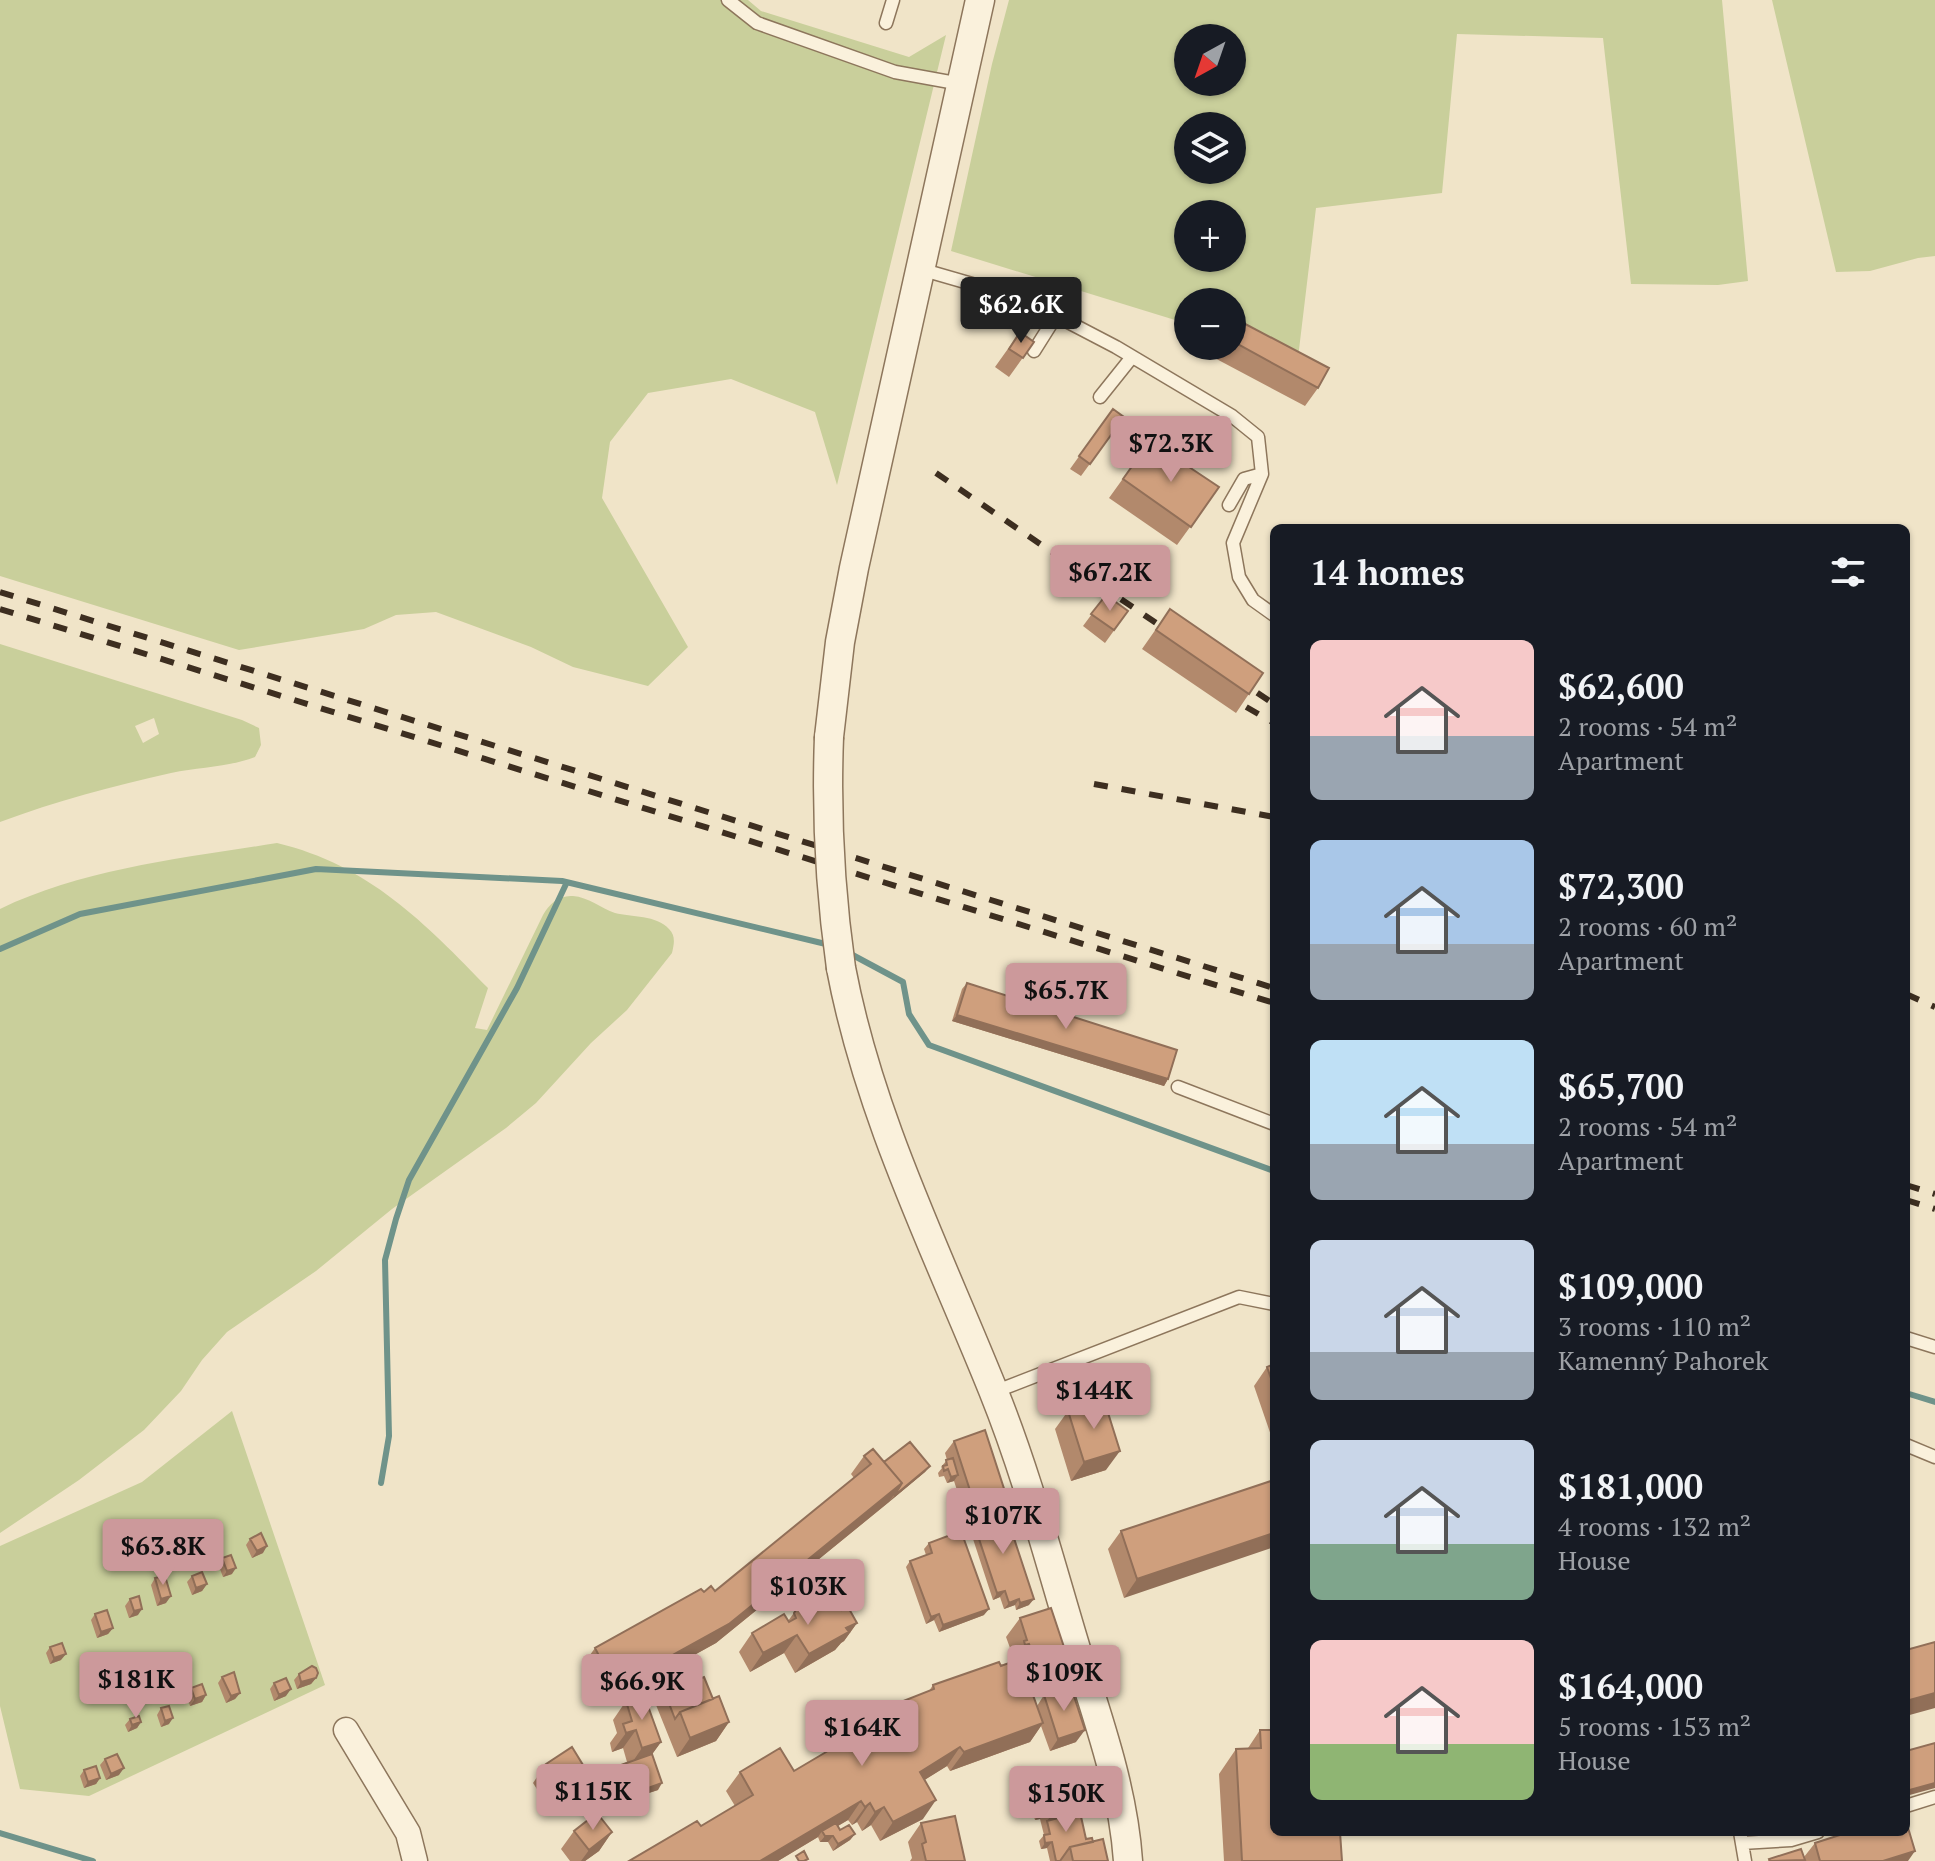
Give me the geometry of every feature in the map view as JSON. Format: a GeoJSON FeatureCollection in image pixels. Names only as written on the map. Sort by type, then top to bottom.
{"type":"FeatureCollection","features":[{"type":"Feature","properties":{"kind":"street"},"geometry":{"type":"LineString","coordinates":[[980,0],[846,605],[829,737],[827,829],[831,889],[841,968],[856,1037],[892,1146],[994,1392],[1032,1501],[1105,1742],[1122,1806],[1128,1861]]}},
{"type":"Feature","properties":{"kind":"street"},"geometry":{"type":"LineString","coordinates":[[346,1730],[408,1833],[415,1861]]}},
{"type":"Feature","properties":{"kind":"lane"},"geometry":{"type":"LineString","coordinates":[[728,0],[757,23],[895,72],[961,84]]}},
{"type":"Feature","properties":{"kind":"lane"},"geometry":{"type":"LineString","coordinates":[[886,23],[893,0]]}},
{"type":"Feature","properties":{"kind":"lane"},"geometry":{"type":"LineString","coordinates":[[920,269],[1024,299],[1132,357],[1232,416],[1258,437],[1262,474],[1233,543],[1239,577],[1253,600],[1270,612]]}},
{"type":"Feature","properties":{"kind":"lane"},"geometry":{"type":"LineString","coordinates":[[1034,351],[1056,316]]}},
{"type":"Feature","properties":{"kind":"lane"},"geometry":{"type":"LineString","coordinates":[[1100,397],[1132,357]]}},
{"type":"Feature","properties":{"kind":"lane"},"geometry":{"type":"LineString","coordinates":[[1229,505],[1244,479],[1262,474]]}},
{"type":"Feature","properties":{"kind":"lane"},"geometry":{"type":"LineString","coordinates":[[1178,1087],[1270,1122]]}},
{"type":"Feature","properties":{"kind":"lane"},"geometry":{"type":"LineString","coordinates":[[994,1392],[1239,1297],[1270,1303]]}},
{"type":"Feature","properties":{"kind":"lane"},"geometry":{"type":"LineString","coordinates":[[1910,1339],[1935,1347]]}},
{"type":"Feature","properties":{"kind":"lane"},"geometry":{"type":"LineString","coordinates":[[1910,1447],[1935,1457]]}},
{"type":"Feature","properties":{"kind":"lane"},"geometry":{"type":"LineString","coordinates":[[1910,1805],[1935,1797]]}},
{"type":"Feature","properties":{"kind":"lane"},"geometry":{"type":"LineString","coordinates":[[1745,1861],[1741,1838],[1791,1840],[1804,1836]]}},
{"type":"Feature","properties":{"kind":"green space"},"geometry":{"type":"Polygon","coordinates":[[[0,0],[748,0],[761,11],[909,57],[946,35],[837,485],[815,412],[731,379],[648,393],[610,442],[602,498],[688,647],[648,686],[573,667],[531,647],[436,612],[396,615],[364,629],[239,650],[0,576],[0,0]]]}},
{"type":"Feature","properties":{"kind":"green space"},"geometry":{"type":"Polygon","coordinates":[[[1009,0],[1722,0],[1748,281],[1718,285],[1631,284],[1603,38],[1457,34],[1442,193],[1316,208],[1298,358],[1246,342],[1246,288],[1174,288],[1174,320],[951,251],[1009,0]]]}},
{"type":"Feature","properties":{"kind":"green space"},"geometry":{"type":"Polygon","coordinates":[[[1772,0],[1935,0],[1935,256],[1870,271],[1836,272],[1772,0]]]}},
{"type":"Feature","properties":{"kind":"green space"},"geometry":{"type":"Polygon","coordinates":[[[0,644],[259,728],[261,745],[255,757],[128,783],[0,822],[0,644]],[[154,718],[135,726],[143,743],[159,734],[154,718]]]}},
{"type":"Feature","properties":{"kind":"green space"},"geometry":{"type":"Polygon","coordinates":[[[277,843],[310,853],[368,881],[418,919],[488,988],[475,1028],[487,1030],[543,915],[551,904],[563,897],[579,897],[615,913],[644,917],[664,924],[673,934],[672,953],[627,1010],[591,1043],[536,1103],[392,1209],[316,1271],[227,1332],[202,1360],[181,1391],[144,1430],[79,1480],[0,1533],[0,909],[33,895],[101,874],[277,843]]]}},
{"type":"Feature","properties":{"kind":"green space"},"geometry":{"type":"Polygon","coordinates":[[[232,1411],[325,1685],[89,1796],[20,1789],[0,1706],[0,1546],[142,1482],[232,1411]]]}},
{"type":"Feature","properties":{"kind":"building"},"geometry":{"type":"Polygon","coordinates":[[[1246,324],[1329,368],[1318,388],[1246,349],[1246,324]]]}},
{"type":"Feature","properties":{"kind":"building"},"geometry":{"type":"Polygon","coordinates":[[[1020,332],[1034,342],[1023,358],[1009,349],[1020,332]]]}},
{"type":"Feature","properties":{"kind":"building"},"geometry":{"type":"Polygon","coordinates":[[[1113,409],[1124,417],[1090,464],[1079,456],[1113,409]]]}},
{"type":"Feature","properties":{"kind":"building"},"geometry":{"type":"Polygon","coordinates":[[[1150,441],[1219,487],[1191,527],[1123,479],[1150,441]]]}},
{"type":"Feature","properties":{"kind":"building"},"geometry":{"type":"Polygon","coordinates":[[[1106,595],[1128,611],[1114,630],[1091,614],[1106,595]]]}},
{"type":"Feature","properties":{"kind":"building"},"geometry":{"type":"Polygon","coordinates":[[[1170,609],[1263,673],[1249,694],[1156,630],[1170,609]]]}},
{"type":"Feature","properties":{"kind":"building"},"geometry":{"type":"Polygon","coordinates":[[[967,983],[1177,1050],[1168,1079],[957,1015],[967,983]]]}},
{"type":"Feature","properties":{"kind":"building"},"geometry":{"type":"Polygon","coordinates":[[[1104,1400],[1120,1451],[1084,1462],[1068,1411],[1104,1400]]]}},
{"type":"Feature","properties":{"kind":"building"},"geometry":{"type":"Polygon","coordinates":[[[985,1430],[1008,1501],[977,1512],[954,1441],[985,1430]]]}},
{"type":"Feature","properties":{"kind":"building"},"geometry":{"type":"Polygon","coordinates":[[[910,1442],[930,1466],[894,1496],[902,1483],[884,1462],[910,1442]]]}},
{"type":"Feature","properties":{"kind":"building"},"geometry":{"type":"Polygon","coordinates":[[[873,1449],[902,1483],[729,1624],[615,1687],[595,1648],[701,1589],[704,1592],[711,1586],[715,1591],[871,1464],[864,1456],[873,1449]]]}},
{"type":"Feature","properties":{"kind":"building"},"geometry":{"type":"Polygon","coordinates":[[[953,1458],[958,1475],[951,1477],[943,1466],[947,1465],[946,1460],[953,1458]]]}},
{"type":"Feature","properties":{"kind":"building"},"geometry":{"type":"Polygon","coordinates":[[[1270,1481],[1270,1534],[1137,1579],[1121,1531],[1270,1481]]]}},
{"type":"Feature","properties":{"kind":"building"},"geometry":{"type":"Polygon","coordinates":[[[1004,1508],[1034,1599],[1020,1603],[1019,1599],[1009,1603],[1005,1591],[997,1593],[972,1518],[1004,1508]]]}},
{"type":"Feature","properties":{"kind":"building"},"geometry":{"type":"Polygon","coordinates":[[[961,1531],[989,1609],[943,1625],[939,1614],[931,1617],[910,1561],[932,1553],[929,1543],[961,1531]]]}},
{"type":"Feature","properties":{"kind":"building"},"geometry":{"type":"Polygon","coordinates":[[[261,1533],[267,1546],[257,1551],[250,1539],[261,1533]]]}},
{"type":"Feature","properties":{"kind":"building"},"geometry":{"type":"Polygon","coordinates":[[[231,1555],[236,1568],[227,1571],[222,1558],[231,1555]]]}},
{"type":"Feature","properties":{"kind":"building"},"geometry":{"type":"Polygon","coordinates":[[[202,1572],[207,1584],[196,1588],[192,1576],[202,1572]]]}},
{"type":"Feature","properties":{"kind":"building"},"geometry":{"type":"Polygon","coordinates":[[[165,1576],[171,1596],[161,1599],[155,1578],[165,1576]]]}},
{"type":"Feature","properties":{"kind":"building"},"geometry":{"type":"Polygon","coordinates":[[[830,1592],[842,1610],[848,1607],[857,1623],[846,1628],[849,1632],[809,1654],[797,1635],[763,1653],[752,1633],[784,1614],[789,1622],[796,1618],[796,1610],[801,1610],[803,1614],[824,1603],[821,1597],[830,1592]]]}},
{"type":"Feature","properties":{"kind":"building"},"geometry":{"type":"Polygon","coordinates":[[[139,1596],[142,1609],[134,1611],[130,1599],[139,1596]]]}},
{"type":"Feature","properties":{"kind":"building"},"geometry":{"type":"Polygon","coordinates":[[[1051,1608],[1071,1668],[1040,1678],[1029,1644],[1025,1645],[1024,1641],[1027,1640],[1020,1618],[1051,1608]]]}},
{"type":"Feature","properties":{"kind":"building"},"geometry":{"type":"Polygon","coordinates":[[[107,1610],[113,1628],[101,1632],[95,1614],[107,1610]]]}},
{"type":"Feature","properties":{"kind":"building"},"geometry":{"type":"Polygon","coordinates":[[[1935,1642],[1935,1693],[1910,1700],[1910,1649],[1935,1642]]]}},
{"type":"Feature","properties":{"kind":"building"},"geometry":{"type":"Polygon","coordinates":[[[62,1643],[66,1654],[54,1658],[50,1647],[62,1643]]]}},
{"type":"Feature","properties":{"kind":"building"},"geometry":{"type":"Polygon","coordinates":[[[1020,1659],[1043,1723],[964,1752],[960,1747],[920,1772],[936,1800],[893,1822],[884,1807],[875,1812],[870,1803],[865,1807],[861,1801],[760,1861],[629,1861],[697,1821],[701,1826],[753,1795],[740,1772],[780,1748],[794,1771],[887,1716],[883,1709],[934,1689],[933,1685],[999,1662],[1001,1666],[1020,1659]]]}},
{"type":"Feature","properties":{"kind":"building"},"geometry":{"type":"Polygon","coordinates":[[[312,1666],[318,1673],[316,1678],[301,1682],[299,1674],[312,1666]]]}},
{"type":"Feature","properties":{"kind":"building"},"geometry":{"type":"Polygon","coordinates":[[[234,1672],[240,1693],[231,1696],[222,1677],[234,1672]]]}},
{"type":"Feature","properties":{"kind":"building"},"geometry":{"type":"Polygon","coordinates":[[[704,1677],[713,1699],[680,1712],[675,1719],[665,1693],[704,1677]]]}},
{"type":"Feature","properties":{"kind":"building"},"geometry":{"type":"Polygon","coordinates":[[[286,1678],[291,1689],[279,1695],[274,1683],[286,1678]]]}},
{"type":"Feature","properties":{"kind":"building"},"geometry":{"type":"Polygon","coordinates":[[[202,1684],[206,1695],[195,1699],[191,1688],[202,1684]]]}},
{"type":"Feature","properties":{"kind":"building"},"geometry":{"type":"Polygon","coordinates":[[[1071,1687],[1085,1730],[1058,1739],[1044,1695],[1071,1687]]]}},
{"type":"Feature","properties":{"kind":"building"},"geometry":{"type":"Polygon","coordinates":[[[644,1695],[661,1742],[642,1748],[636,1730],[626,1733],[623,1724],[632,1721],[626,1701],[644,1695]]]}},
{"type":"Feature","properties":{"kind":"building"},"geometry":{"type":"Polygon","coordinates":[[[719,1696],[729,1722],[690,1738],[680,1712],[719,1696]]]}},
{"type":"Feature","properties":{"kind":"building"},"geometry":{"type":"Polygon","coordinates":[[[169,1706],[173,1718],[165,1721],[161,1708],[169,1706]]]}},
{"type":"Feature","properties":{"kind":"building"},"geometry":{"type":"Polygon","coordinates":[[[875,1710],[880,1720],[848,1739],[842,1729],[875,1710]]]}},
{"type":"Feature","properties":{"kind":"building"},"geometry":{"type":"Polygon","coordinates":[[[139,1716],[141,1722],[132,1725],[130,1719],[139,1716]]]}},
{"type":"Feature","properties":{"kind":"building"},"geometry":{"type":"Polygon","coordinates":[[[1260,1730],[1270,1730],[1270,1836],[1340,1836],[1342,1861],[1242,1861],[1236,1749],[1261,1748],[1260,1730]]]}},
{"type":"Feature","properties":{"kind":"building"},"geometry":{"type":"Polygon","coordinates":[[[1935,1743],[1935,1783],[1910,1790],[1910,1750],[1935,1743]]]}},
{"type":"Feature","properties":{"kind":"building"},"geometry":{"type":"Polygon","coordinates":[[[572,1747],[583,1765],[557,1782],[546,1764],[572,1747]]]}},
{"type":"Feature","properties":{"kind":"building"},"geometry":{"type":"Polygon","coordinates":[[[117,1754],[124,1768],[111,1774],[105,1759],[117,1754]]]}},
{"type":"Feature","properties":{"kind":"building"},"geometry":{"type":"Polygon","coordinates":[[[652,1754],[662,1783],[626,1796],[615,1767],[652,1754]]]}},
{"type":"Feature","properties":{"kind":"building"},"geometry":{"type":"Polygon","coordinates":[[[96,1766],[100,1778],[88,1782],[84,1770],[96,1766]]]}},
{"type":"Feature","properties":{"kind":"building"},"geometry":{"type":"Polygon","coordinates":[[[1086,1770],[1093,1793],[1060,1802],[1058,1794],[1053,1796],[1048,1781],[1086,1770]]]}},
{"type":"Feature","properties":{"kind":"building"},"geometry":{"type":"Polygon","coordinates":[[[1080,1812],[1086,1839],[1092,1838],[1093,1842],[1070,1847],[1060,1861],[1056,1861],[1052,1842],[1045,1843],[1044,1835],[1050,1834],[1047,1821],[1080,1812]]]}},
{"type":"Feature","properties":{"kind":"building"},"geometry":{"type":"Polygon","coordinates":[[[597,1813],[612,1832],[589,1850],[574,1831],[597,1813]]]}},
{"type":"Feature","properties":{"kind":"building"},"geometry":{"type":"Polygon","coordinates":[[[955,1816],[965,1861],[926,1861],[922,1844],[926,1842],[921,1823],[955,1816]]]}},
{"type":"Feature","properties":{"kind":"building"},"geometry":{"type":"Polygon","coordinates":[[[836,1823],[840,1830],[849,1825],[855,1834],[838,1844],[833,1836],[825,1836],[822,1831],[836,1823]]]}},
{"type":"Feature","properties":{"kind":"building"},"geometry":{"type":"Polygon","coordinates":[[[1910,1834],[1915,1851],[1883,1861],[1820,1861],[1815,1843],[1837,1836],[1910,1834]]]}},
{"type":"Feature","properties":{"kind":"building"},"geometry":{"type":"Polygon","coordinates":[[[1103,1839],[1108,1861],[1073,1861],[1070,1847],[1103,1839]]]}},
{"type":"Feature","properties":{"kind":"building"},"geometry":{"type":"Polygon","coordinates":[[[1801,1849],[1805,1860],[1769,1859],[1801,1849]]]}},
{"type":"Feature","properties":{"kind":"building"},"geometry":{"type":"Polygon","coordinates":[[[804,1851],[808,1859],[799,1861],[796,1856],[804,1851]]]}},
{"type":"Feature","properties":{"kind":"waterway"},"geometry":{"type":"LineString","coordinates":[[0,949],[80,914],[316,869],[562,881],[830,945]]}},
{"type":"Feature","properties":{"kind":"waterway"},"geometry":{"type":"LineString","coordinates":[[381,1483],[389,1436],[385,1260],[396,1219],[409,1180],[517,988],[567,882]]}},
{"type":"Feature","properties":{"kind":"waterway"},"geometry":{"type":"LineString","coordinates":[[847,952],[903,982],[909,1014],[929,1045],[1270,1170]]}},
{"type":"Feature","properties":{"kind":"waterway"},"geometry":{"type":"LineString","coordinates":[[1910,1394],[1935,1402]]}},
{"type":"Feature","properties":{"kind":"waterway"},"geometry":{"type":"LineString","coordinates":[[0,1833],[93,1861]]}},
{"type":"Feature","properties":{"kind":"railway"},"geometry":{"type":"LineString","coordinates":[[936,473],[1178,638]]}},
{"type":"Feature","properties":{"kind":"railway"},"geometry":{"type":"LineString","coordinates":[[0,592],[1270,987]]}},
{"type":"Feature","properties":{"kind":"railway"},"geometry":{"type":"LineString","coordinates":[[0,609],[1270,1002]]}},
{"type":"Feature","properties":{"kind":"railway"},"geometry":{"type":"LineString","coordinates":[[1234,677],[1270,701]]}},
{"type":"Feature","properties":{"kind":"railway"},"geometry":{"type":"LineString","coordinates":[[1222,693],[1270,721]]}},
{"type":"Feature","properties":{"kind":"railway"},"geometry":{"type":"LineString","coordinates":[[1094,784],[1270,816]]}},
{"type":"Feature","properties":{"kind":"railway"},"geometry":{"type":"LineString","coordinates":[[1910,996],[1935,1007]]}},
{"type":"Feature","properties":{"kind":"railway"},"geometry":{"type":"LineString","coordinates":[[1910,1186],[1935,1194]]}},
{"type":"Feature","properties":{"kind":"railway"},"geometry":{"type":"LineString","coordinates":[[1910,1201],[1935,1209]]}}]}
